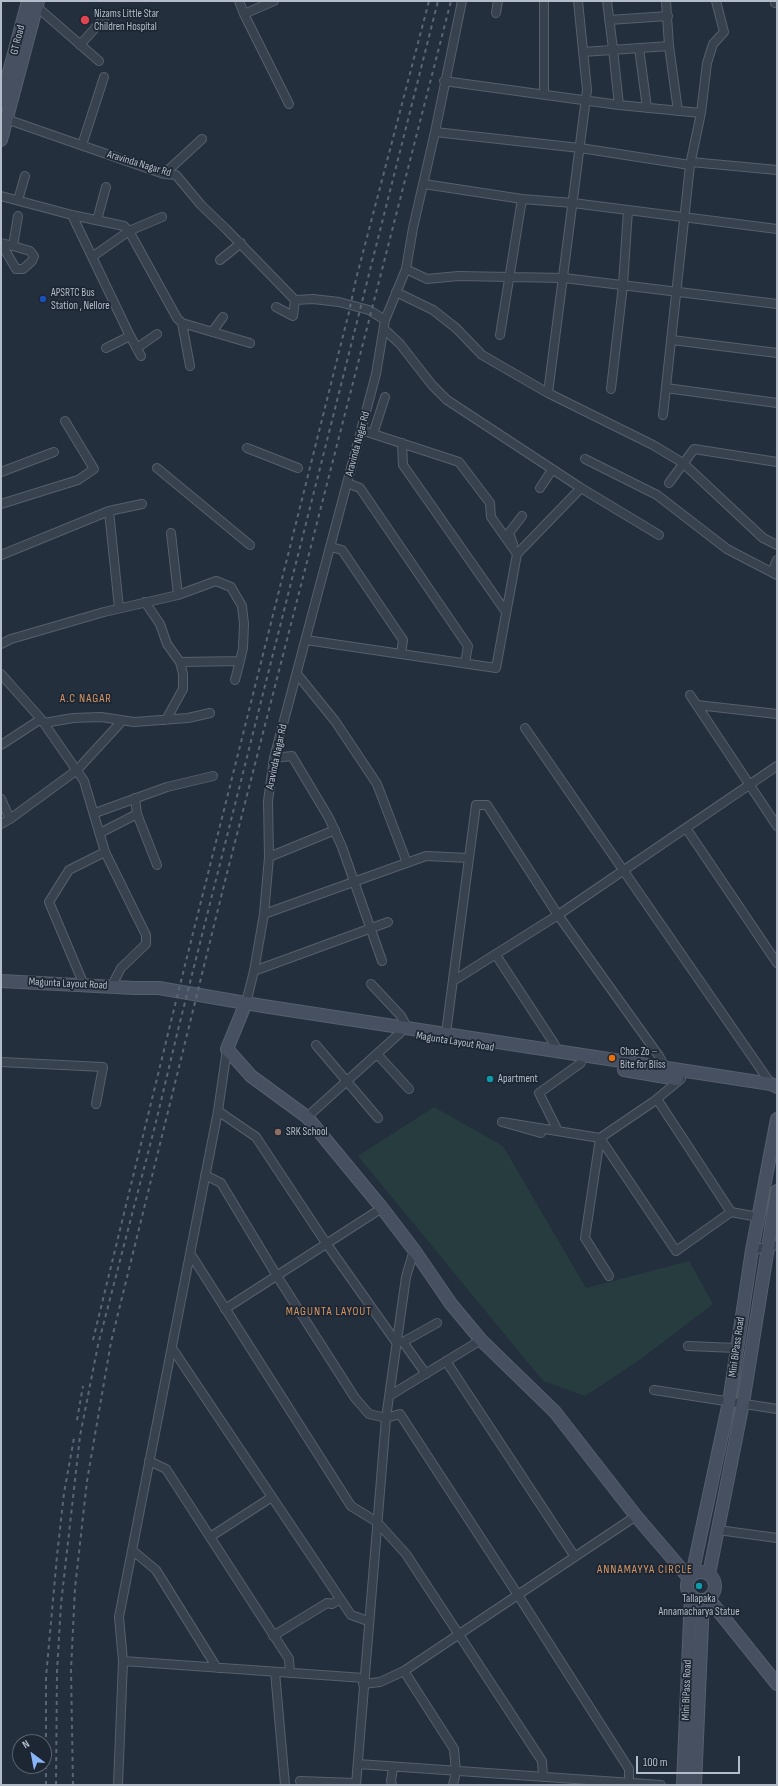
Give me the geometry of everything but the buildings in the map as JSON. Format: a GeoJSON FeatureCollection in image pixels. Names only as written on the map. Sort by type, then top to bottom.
{"type":"FeatureCollection","features":[{"type":"Feature","properties":{"kind":"street"},"geometry":{"type":"LineString","coordinates":[[239,1],[289,104]]}},
{"type":"Feature","properties":{"kind":"street"},"geometry":{"type":"LineString","coordinates":[[244,14],[274,1]]}},
{"type":"Feature","properties":{"kind":"street","name":"Aravinda Nagar Rd"},"geometry":{"type":"LineString","coordinates":[[244,1006],[254,971],[264,914],[269,857],[268,801],[274,758],[376,374],[385,320],[406,269],[413,228],[424,184],[444,81],[462,1]]}},
{"type":"Feature","properties":{"kind":"street"},"geometry":{"type":"LineString","coordinates":[[496,13],[498,1]]}},
{"type":"Feature","properties":{"kind":"street"},"geometry":{"type":"LineString","coordinates":[[544,1],[544,94]]}},
{"type":"Feature","properties":{"kind":"street"},"geometry":{"type":"LineString","coordinates":[[548,393],[587,90],[578,1]]}},
{"type":"Feature","properties":{"kind":"street"},"geometry":{"type":"LineString","coordinates":[[606,1],[619,105]]}},
{"type":"Feature","properties":{"kind":"street"},"geometry":{"type":"LineString","coordinates":[[666,1],[669,46],[678,111]]}},
{"type":"Feature","properties":{"kind":"street"},"geometry":{"type":"LineString","coordinates":[[663,415],[686,218],[690,164],[701,113],[707,63],[713,44],[724,32],[716,1]]}},
{"type":"Feature","properties":{"kind":"street"},"geometry":{"type":"LineString","coordinates":[[1,140],[34,3],[99,61]]}},
{"type":"Feature","properties":{"kind":"street","name":"GT Road"},"geometry":{"type":"LineString","coordinates":[[1,102],[5,80],[34,3]]}},
{"type":"Feature","properties":{"kind":"street"},"geometry":{"type":"LineString","coordinates":[[609,20],[668,16]]}},
{"type":"Feature","properties":{"kind":"street"},"geometry":{"type":"LineString","coordinates":[[80,45],[106,17]]}},
{"type":"Feature","properties":{"kind":"street"},"geometry":{"type":"LineString","coordinates":[[584,52],[669,46]]}},
{"type":"Feature","properties":{"kind":"street"},"geometry":{"type":"LineString","coordinates":[[639,48],[647,108]]}},
{"type":"Feature","properties":{"kind":"street"},"geometry":{"type":"LineString","coordinates":[[82,146],[104,78]]}},
{"type":"Feature","properties":{"kind":"street"},"geometry":{"type":"LineString","coordinates":[[444,81],[585,101],[701,113]]}},
{"type":"Feature","properties":{"kind":"street","name":"Aravinda Nagar Rd"},"geometry":{"type":"LineString","coordinates":[[6,119],[164,174],[176,175],[201,205],[295,300]]}},
{"type":"Feature","properties":{"kind":"street"},"geometry":{"type":"LineString","coordinates":[[435,132],[580,148],[690,164],[777,170]]}},
{"type":"Feature","properties":{"kind":"street"},"geometry":{"type":"LineString","coordinates":[[164,174],[202,139]]}},
{"type":"Feature","properties":{"kind":"street"},"geometry":{"type":"LineString","coordinates":[[18,200],[25,176]]}},
{"type":"Feature","properties":{"kind":"street"},"geometry":{"type":"LineString","coordinates":[[424,184],[522,199],[573,203],[777,229]]}},
{"type":"Feature","properties":{"kind":"street"},"geometry":{"type":"LineString","coordinates":[[97,220],[106,187]]}},
{"type":"Feature","properties":{"kind":"street"},"geometry":{"type":"LineString","coordinates":[[1,196],[124,226],[129,231],[177,318],[182,323],[250,343]]}},
{"type":"Feature","properties":{"kind":"street"},"geometry":{"type":"LineString","coordinates":[[500,335],[522,199]]}},
{"type":"Feature","properties":{"kind":"street"},"geometry":{"type":"LineString","coordinates":[[612,389],[623,285],[628,210]]}},
{"type":"Feature","properties":{"kind":"street"},"geometry":{"type":"LineString","coordinates":[[72,214],[139,352],[157,334]]}},
{"type":"Feature","properties":{"kind":"street"},"geometry":{"type":"LineString","coordinates":[[13,246],[18,216]]}},
{"type":"Feature","properties":{"kind":"street"},"geometry":{"type":"LineString","coordinates":[[92,257],[129,231],[162,217]]}},
{"type":"Feature","properties":{"kind":"street"},"geometry":{"type":"LineString","coordinates":[[1,243],[30,251],[34,256],[32,261],[23,269],[16,270],[1,243]]}},
{"type":"Feature","properties":{"kind":"street"},"geometry":{"type":"LineString","coordinates":[[220,260],[240,243]]}},
{"type":"Feature","properties":{"kind":"street"},"geometry":{"type":"LineString","coordinates":[[406,269],[427,279],[458,276],[564,278],[777,304]]}},
{"type":"Feature","properties":{"kind":"street"},"geometry":{"type":"LineString","coordinates":[[396,292],[433,310],[456,328],[482,355],[548,393],[653,445],[683,463],[758,534],[777,545]]}},
{"type":"Feature","properties":{"kind":"street"},"geometry":{"type":"LineString","coordinates":[[276,307],[293,316],[295,300],[313,299],[339,302],[369,310],[385,320]]}},
{"type":"Feature","properties":{"kind":"street"},"geometry":{"type":"LineString","coordinates":[[212,332],[223,317]]}},
{"type":"Feature","properties":{"kind":"street"},"geometry":{"type":"LineString","coordinates":[[182,323],[190,366]]}},
{"type":"Feature","properties":{"kind":"street"},"geometry":{"type":"LineString","coordinates":[[384,329],[400,344],[432,385],[447,400],[552,470],[659,535]]}},
{"type":"Feature","properties":{"kind":"street"},"geometry":{"type":"LineString","coordinates":[[106,348],[130,336],[128,332]]}},
{"type":"Feature","properties":{"kind":"street"},"geometry":{"type":"LineString","coordinates":[[672,340],[777,353]]}},
{"type":"Feature","properties":{"kind":"street"},"geometry":{"type":"LineString","coordinates":[[666,388],[777,403]]}},
{"type":"Feature","properties":{"kind":"street"},"geometry":{"type":"LineString","coordinates":[[373,434],[385,397]]}},
{"type":"Feature","properties":{"kind":"street"},"geometry":{"type":"LineString","coordinates":[[1,504],[78,480],[94,469],[65,421]]}},
{"type":"Feature","properties":{"kind":"street"},"geometry":{"type":"LineString","coordinates":[[361,430],[459,462],[490,503],[490,516],[517,554]]}},
{"type":"Feature","properties":{"kind":"street"},"geometry":{"type":"LineString","coordinates":[[402,443],[403,465],[506,612]]}},
{"type":"Feature","properties":{"kind":"street"},"geometry":{"type":"LineString","coordinates":[[247,448],[298,468]]}},
{"type":"Feature","properties":{"kind":"street"},"geometry":{"type":"LineString","coordinates":[[669,483],[694,449],[777,462]]}},
{"type":"Feature","properties":{"kind":"street"},"geometry":{"type":"LineString","coordinates":[[1,472],[54,452]]}},
{"type":"Feature","properties":{"kind":"street"},"geometry":{"type":"LineString","coordinates":[[585,459],[657,495],[727,549],[774,573],[777,560]]}},
{"type":"Feature","properties":{"kind":"street"},"geometry":{"type":"LineString","coordinates":[[158,468],[250,545]]}},
{"type":"Feature","properties":{"kind":"street"},"geometry":{"type":"LineString","coordinates":[[540,488],[552,470]]}},
{"type":"Feature","properties":{"kind":"street"},"geometry":{"type":"LineString","coordinates":[[348,482],[360,488],[468,646],[465,663]]}},
{"type":"Feature","properties":{"kind":"street"},"geometry":{"type":"LineString","coordinates":[[517,554],[581,488]]}},
{"type":"Feature","properties":{"kind":"street"},"geometry":{"type":"LineString","coordinates":[[1,555],[109,511],[142,504]]}},
{"type":"Feature","properties":{"kind":"street"},"geometry":{"type":"LineString","coordinates":[[109,511],[119,608]]}},
{"type":"Feature","properties":{"kind":"street"},"geometry":{"type":"LineString","coordinates":[[306,640],[496,668],[517,554],[509,533],[522,516]]}},
{"type":"Feature","properties":{"kind":"street"},"geometry":{"type":"LineString","coordinates":[[171,533],[178,594]]}},
{"type":"Feature","properties":{"kind":"street"},"geometry":{"type":"LineString","coordinates":[[330,547],[342,550],[403,640],[401,654]]}},
{"type":"Feature","properties":{"kind":"street"},"geometry":{"type":"LineString","coordinates":[[1,644],[11,639],[119,608],[178,594],[216,581],[231,587],[242,606],[244,618],[243,648],[235,680]]}},
{"type":"Feature","properties":{"kind":"street"},"geometry":{"type":"LineString","coordinates":[[145,602],[160,624],[167,644],[180,662],[183,674],[183,689],[166,720]]}},
{"type":"Feature","properties":{"kind":"street"},"geometry":{"type":"LineString","coordinates":[[180,662],[240,661]]}},
{"type":"Feature","properties":{"kind":"street"},"geometry":{"type":"LineString","coordinates":[[1,674],[42,721],[84,781],[95,813],[105,852],[144,930],[146,940],[143,948],[121,968],[111,987]]}},
{"type":"Feature","properties":{"kind":"street"},"geometry":{"type":"LineString","coordinates":[[297,674],[335,721],[377,784],[408,863]]}},
{"type":"Feature","properties":{"kind":"street"},"geometry":{"type":"LineString","coordinates":[[690,695],[777,826]]}},
{"type":"Feature","properties":{"kind":"street"},"geometry":{"type":"LineString","coordinates":[[697,705],[777,714]]}},
{"type":"Feature","properties":{"kind":"street"},"geometry":{"type":"LineString","coordinates":[[1,744],[42,721],[101,717],[134,722],[188,718],[210,713]]}},
{"type":"Feature","properties":{"kind":"street"},"geometry":{"type":"LineString","coordinates":[[1,824],[10,819],[76,770],[122,720]]}},
{"type":"Feature","properties":{"kind":"street"},"geometry":{"type":"LineString","coordinates":[[525,728],[623,871],[775,1087]]}},
{"type":"Feature","properties":{"kind":"street"},"geometry":{"type":"LineString","coordinates":[[274,758],[292,756],[335,830],[355,882],[382,961]]}},
{"type":"Feature","properties":{"kind":"street"},"geometry":{"type":"LineString","coordinates":[[453,981],[558,915],[777,766]]}},
{"type":"Feature","properties":{"kind":"street"},"geometry":{"type":"LineString","coordinates":[[95,813],[167,787],[213,776]]}},
{"type":"Feature","properties":{"kind":"street"},"geometry":{"type":"LineString","coordinates":[[135,798],[137,814],[157,865]]}},
{"type":"Feature","properties":{"kind":"street"},"geometry":{"type":"LineString","coordinates":[[1,799],[10,819]]}},
{"type":"Feature","properties":{"kind":"street"},"geometry":{"type":"LineString","coordinates":[[446,1033],[476,805],[487,805],[558,915],[659,1056],[666,1069]]}},
{"type":"Feature","properties":{"kind":"street"},"geometry":{"type":"LineString","coordinates":[[100,833],[137,814]]}},
{"type":"Feature","properties":{"kind":"street"},"geometry":{"type":"LineString","coordinates":[[686,828],[777,963]]}},
{"type":"Feature","properties":{"kind":"street"},"geometry":{"type":"LineString","coordinates":[[269,857],[335,830]]}},
{"type":"Feature","properties":{"kind":"street"},"geometry":{"type":"LineString","coordinates":[[84,985],[49,902],[69,870],[105,852]]}},
{"type":"Feature","properties":{"kind":"street"},"geometry":{"type":"LineString","coordinates":[[264,914],[426,856],[469,858]]}},
{"type":"Feature","properties":{"kind":"street"},"geometry":{"type":"LineString","coordinates":[[254,971],[388,922]]}},
{"type":"Feature","properties":{"kind":"street"},"geometry":{"type":"LineString","coordinates":[[496,954],[558,1051]]}},
{"type":"Feature","properties":{"kind":"street","name":"Magunta Layout Road"},"geometry":{"type":"LineString","coordinates":[[1,981],[134,988],[155,994],[403,1030],[581,1063],[681,1079],[769,1092],[775,1087]]}},
{"type":"Feature","properties":{"kind":"street"},"geometry":{"type":"LineString","coordinates":[[307,1117],[403,1030],[401,1016],[371,984]]}},
{"type":"Feature","properties":{"kind":"street"},"geometry":{"type":"LineString","coordinates":[[118,1785],[123,1661],[119,1617],[218,1111],[227,1049],[244,1006]]}},
{"type":"Feature","properties":{"kind":"street","name":"Magunta Layout Road"},"geometry":{"type":"LineString","coordinates":[[403,1030],[446,1033],[775,1087]]}},
{"type":"Feature","properties":{"kind":"street"},"geometry":{"type":"LineString","coordinates":[[316,1045],[378,1118]]}},
{"type":"Feature","properties":{"kind":"street"},"geometry":{"type":"LineString","coordinates":[[227,1049],[251,1076],[307,1117],[382,1208],[414,1250],[451,1304],[481,1340],[555,1412],[636,1516],[690,1576]]}},
{"type":"Feature","properties":{"kind":"street"},"geometry":{"type":"LineString","coordinates":[[377,1054],[409,1089]]}},
{"type":"Feature","properties":{"kind":"street"},"geometry":{"type":"LineString","coordinates":[[1,1062],[103,1066],[96,1104]]}},
{"type":"Feature","properties":{"kind":"street"},"geometry":{"type":"LineString","coordinates":[[558,1131],[539,1093],[581,1063]]}},
{"type":"Feature","properties":{"kind":"street"},"geometry":{"type":"LineString","coordinates":[[541,1133],[502,1122],[600,1138],[657,1099],[681,1079]]}},
{"type":"Feature","properties":{"kind":"street"},"geometry":{"type":"LineString","coordinates":[[657,1099],[731,1212]]}},
{"type":"Feature","properties":{"kind":"street"},"geometry":{"type":"LineString","coordinates":[[218,1111],[256,1138],[326,1244],[399,1342],[426,1374]]}},
{"type":"Feature","properties":{"kind":"street","name":"Mini BiPass Road"},"geometry":{"type":"LineString","coordinates":[[690,1576],[729,1402],[752,1250],[777,1119]]}},
{"type":"Feature","properties":{"kind":"street"},"geometry":{"type":"LineString","coordinates":[[600,1138],[676,1251],[731,1212],[758,1217]]}},
{"type":"Feature","properties":{"kind":"street"},"geometry":{"type":"LineString","coordinates":[[600,1138],[585,1238],[609,1276]]}},
{"type":"Feature","properties":{"kind":"street"},"geometry":{"type":"LineString","coordinates":[[205,1175],[221,1183],[276,1276],[355,1398],[369,1414],[386,1418],[400,1414],[629,1769],[629,1783]]}},
{"type":"Feature","properties":{"kind":"street"},"geometry":{"type":"LineString","coordinates":[[690,1576],[687,1587],[690,1595],[698,1600],[705,1599],[711,1595],[715,1587],[709,1574],[772,1246],[777,1191]]}},
{"type":"Feature","properties":{"kind":"street"},"geometry":{"type":"LineString","coordinates":[[225,1309],[382,1208]]}},
{"type":"Feature","properties":{"kind":"street"},"geometry":{"type":"LineString","coordinates":[[752,1250],[772,1246]]}},
{"type":"Feature","properties":{"kind":"street"},"geometry":{"type":"LineString","coordinates":[[300,1781],[356,1784],[363,1681],[386,1418],[399,1342],[406,1277],[414,1250]]}},
{"type":"Feature","properties":{"kind":"street"},"geometry":{"type":"LineString","coordinates":[[190,1253],[351,1506],[377,1522],[406,1554],[542,1761],[543,1777]]}},
{"type":"Feature","properties":{"kind":"street"},"geometry":{"type":"LineString","coordinates":[[399,1342],[437,1323]]}},
{"type":"Feature","properties":{"kind":"street"},"geometry":{"type":"LineString","coordinates":[[389,1396],[481,1340]]}},
{"type":"Feature","properties":{"kind":"street"},"geometry":{"type":"LineString","coordinates":[[688,1346],[736,1348]]}},
{"type":"Feature","properties":{"kind":"street"},"geometry":{"type":"LineString","coordinates":[[172,1348],[351,1615],[368,1621]]}},
{"type":"Feature","properties":{"kind":"street"},"geometry":{"type":"LineString","coordinates":[[446,1361],[575,1557]]}},
{"type":"Feature","properties":{"kind":"street"},"geometry":{"type":"LineString","coordinates":[[654,1390],[777,1409]]}},
{"type":"Feature","properties":{"kind":"street"},"geometry":{"type":"LineString","coordinates":[[149,1461],[166,1469],[289,1659],[290,1673]]}},
{"type":"Feature","properties":{"kind":"street"},"geometry":{"type":"LineString","coordinates":[[210,1537],[272,1497]]}},
{"type":"Feature","properties":{"kind":"street"},"geometry":{"type":"LineString","coordinates":[[123,1661],[290,1673],[380,1682],[404,1671],[636,1516]]}},
{"type":"Feature","properties":{"kind":"street"},"geometry":{"type":"LineString","coordinates":[[718,1530],[777,1538]]}},
{"type":"Feature","properties":{"kind":"street"},"geometry":{"type":"LineString","coordinates":[[132,1550],[156,1570],[217,1668]]}},
{"type":"Feature","properties":{"kind":"street"},"geometry":{"type":"LineString","coordinates":[[690,1576],[701,1572],[709,1574]]}},
{"type":"Feature","properties":{"kind":"street","name":"Mini BiPass Road"},"geometry":{"type":"LineString","coordinates":[[683,1785],[690,1595]]}},
{"type":"Feature","properties":{"kind":"street"},"geometry":{"type":"LineString","coordinates":[[274,1636],[327,1603],[332,1604],[340,1599]]}},
{"type":"Feature","properties":{"kind":"street"},"geometry":{"type":"LineString","coordinates":[[705,1599],[776,1680]]}},
{"type":"Feature","properties":{"kind":"street"},"geometry":{"type":"LineString","coordinates":[[695,1785],[705,1599]]}},
{"type":"Feature","properties":{"kind":"street"},"geometry":{"type":"LineString","coordinates":[[404,1671],[454,1749],[456,1772],[453,1785]]}},
{"type":"Feature","properties":{"kind":"street"},"geometry":{"type":"LineString","coordinates":[[275,1672],[285,1785]]}},
{"type":"Feature","properties":{"kind":"street"},"geometry":{"type":"LineString","coordinates":[[358,1764],[393,1768],[662,1785]]}},
{"type":"Feature","properties":{"kind":"street"},"geometry":{"type":"LineString","coordinates":[[392,1785],[390,1781],[393,1768]]}},
{"type":"Feature","properties":{"kind":"green space"},"geometry":{"type":"Polygon","coordinates":[[[434,1107],[503,1146],[586,1288],[689,1261],[713,1304],[641,1359],[585,1396],[543,1381],[358,1156],[434,1107]]]}},
{"type":"Feature","properties":{"kind":"railway"},"geometry":{"type":"LineString","coordinates":[[93,1340],[356,279],[429,1]]}},
{"type":"Feature","properties":{"kind":"railway"},"geometry":{"type":"LineString","coordinates":[[56,1785],[57,1671],[61,1604],[80,1436],[98,1345],[155,1126],[438,1]]}},
{"type":"Feature","properties":{"kind":"railway"},"geometry":{"type":"LineString","coordinates":[[73,1785],[71,1670],[75,1588],[87,1481],[111,1342],[226,877],[451,1]]}},
{"type":"Feature","properties":{"kind":"railway"},"geometry":{"type":"LineString","coordinates":[[77,1420],[83,1386]]}},
{"type":"Feature","properties":{"kind":"railway"},"geometry":{"type":"LineString","coordinates":[[46,1785],[46,1677],[64,1493],[74,1438]]}},
{"type":"Feature","properties":{"kind":"place","name":"Nizams Little Star Children Hospital"},"geometry":{"type":"Point","coordinates":[85,20]}},
{"type":"Feature","properties":{"kind":"place","name":"APSRTC Bus Station , Nellore"},"geometry":{"type":"Point","coordinates":[43,299]}},
{"type":"Feature","properties":{"kind":"place","name":"Choc Zo – Bite for Bliss"},"geometry":{"type":"Point","coordinates":[612,1058]}},
{"type":"Feature","properties":{"kind":"place","name":"Apartment"},"geometry":{"type":"Point","coordinates":[490,1079]}},
{"type":"Feature","properties":{"kind":"place","name":"SRK School"},"geometry":{"type":"Point","coordinates":[278,1132]}},
{"type":"Feature","properties":{"kind":"place","name":"Tallapaka Annamacharya Statue"},"geometry":{"type":"Point","coordinates":[699,1586]}},
{"type":"Feature","properties":{"kind":"district","name":"A.C NAGAR"},"geometry":{"type":"Point","coordinates":[86,699]}},
{"type":"Feature","properties":{"kind":"district","name":"MAGUNTA LAYOUT"},"geometry":{"type":"Point","coordinates":[329,1312]}},
{"type":"Feature","properties":{"kind":"district","name":"ANNAMAYYA CIRCLE"},"geometry":{"type":"Point","coordinates":[645,1570]}}]}
